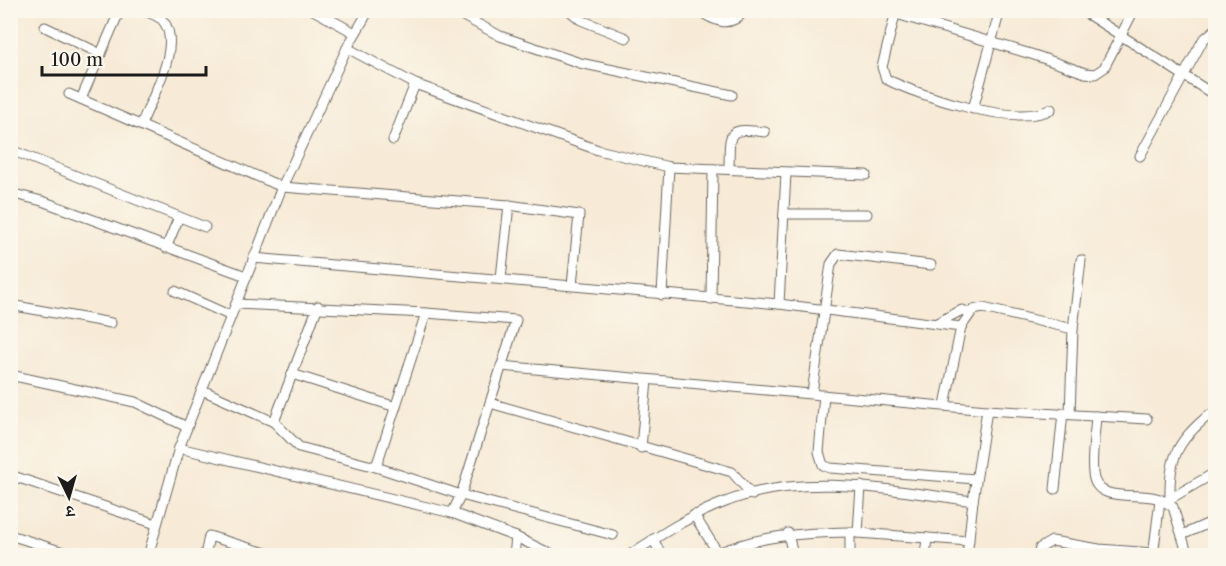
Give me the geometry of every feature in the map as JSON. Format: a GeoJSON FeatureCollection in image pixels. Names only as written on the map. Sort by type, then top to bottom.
{"type":"FeatureCollection","features":[{"type":"Feature","properties":{"kind":"street"},"geometry":{"type":"LineString","coordinates":[[81,99],[120,10]]}},
{"type":"Feature","properties":{"kind":"street"},"geometry":{"type":"LineString","coordinates":[[141,124],[170,49],[168,29],[163,20],[144,10]]}},
{"type":"Feature","properties":{"kind":"street"},"geometry":{"type":"LineString","coordinates":[[313,10],[355,33]]}},
{"type":"Feature","properties":{"kind":"street"},"geometry":{"type":"LineString","coordinates":[[148,555],[179,448],[282,187],[347,48],[369,10]]}},
{"type":"Feature","properties":{"kind":"street"},"geometry":{"type":"LineString","coordinates":[[452,10],[500,36],[580,63],[732,95]]}},
{"type":"Feature","properties":{"kind":"street"},"geometry":{"type":"LineString","coordinates":[[569,10],[581,20],[626,39]]}},
{"type":"Feature","properties":{"kind":"street"},"geometry":{"type":"LineString","coordinates":[[697,10],[726,24],[734,21],[745,10]]}},
{"type":"Feature","properties":{"kind":"street"},"geometry":{"type":"LineString","coordinates":[[883,10],[1085,74],[1095,74],[1104,68],[1134,10]]}},
{"type":"Feature","properties":{"kind":"street"},"geometry":{"type":"LineString","coordinates":[[973,109],[989,42],[1000,10]]}},
{"type":"Feature","properties":{"kind":"street"},"geometry":{"type":"LineString","coordinates":[[1081,10],[1215,96]]}},
{"type":"Feature","properties":{"kind":"street"},"geometry":{"type":"LineString","coordinates":[[895,13],[882,67],[885,79],[973,109],[1019,117],[1040,115],[1051,109]]}},
{"type":"Feature","properties":{"kind":"street"},"geometry":{"type":"LineString","coordinates":[[45,27],[100,54]]}},
{"type":"Feature","properties":{"kind":"street"},"geometry":{"type":"LineString","coordinates":[[1140,156],[1203,40],[1215,29]]}},
{"type":"Feature","properties":{"kind":"street"},"geometry":{"type":"LineString","coordinates":[[347,48],[415,84],[598,150],[669,167],[866,175]]}},
{"type":"Feature","properties":{"kind":"street"},"geometry":{"type":"LineString","coordinates":[[393,140],[415,84]]}},
{"type":"Feature","properties":{"kind":"street"},"geometry":{"type":"LineString","coordinates":[[69,94],[282,187],[509,205],[579,215],[572,285]]}},
{"type":"Feature","properties":{"kind":"street"},"geometry":{"type":"LineString","coordinates":[[729,169],[730,140],[734,132],[741,129],[765,132]]}},
{"type":"Feature","properties":{"kind":"street"},"geometry":{"type":"LineString","coordinates":[[11,150],[205,227]]}},
{"type":"Feature","properties":{"kind":"street"},"geometry":{"type":"LineString","coordinates":[[662,295],[669,167]]}},
{"type":"Feature","properties":{"kind":"street"},"geometry":{"type":"LineString","coordinates":[[711,299],[713,169]]}},
{"type":"Feature","properties":{"kind":"street"},"geometry":{"type":"LineString","coordinates":[[779,304],[786,173]]}},
{"type":"Feature","properties":{"kind":"street"},"geometry":{"type":"LineString","coordinates":[[10,193],[45,202],[246,276]]}},
{"type":"Feature","properties":{"kind":"street"},"geometry":{"type":"LineString","coordinates":[[501,278],[509,205]]}},
{"type":"Feature","properties":{"kind":"street"},"geometry":{"type":"LineString","coordinates":[[784,214],[867,214]]}},
{"type":"Feature","properties":{"kind":"street"},"geometry":{"type":"LineString","coordinates":[[166,248],[178,217]]}},
{"type":"Feature","properties":{"kind":"street"},"geometry":{"type":"LineString","coordinates":[[812,393],[831,264],[838,254],[931,265]]}},
{"type":"Feature","properties":{"kind":"street"},"geometry":{"type":"LineString","coordinates":[[254,258],[779,304],[961,327]]}},
{"type":"Feature","properties":{"kind":"street"},"geometry":{"type":"LineString","coordinates":[[1055,489],[1067,414],[1081,260]]}},
{"type":"Feature","properties":{"kind":"street"},"geometry":{"type":"LineString","coordinates":[[175,291],[231,316]]}},
{"type":"Feature","properties":{"kind":"street"},"geometry":{"type":"LineString","coordinates":[[236,303],[318,306],[516,320],[461,495],[452,513]]}},
{"type":"Feature","properties":{"kind":"street"},"geometry":{"type":"LineString","coordinates":[[10,305],[111,323]]}},
{"type":"Feature","properties":{"kind":"street"},"geometry":{"type":"LineString","coordinates":[[273,422],[318,306]]}},
{"type":"Feature","properties":{"kind":"street"},"geometry":{"type":"LineString","coordinates":[[945,405],[961,327],[970,313],[983,308],[1073,329]]}},
{"type":"Feature","properties":{"kind":"street"},"geometry":{"type":"LineString","coordinates":[[935,323],[962,310],[970,313]]}},
{"type":"Feature","properties":{"kind":"street"},"geometry":{"type":"LineString","coordinates":[[376,467],[426,313]]}},
{"type":"Feature","properties":{"kind":"street"},"geometry":{"type":"LineString","coordinates":[[501,366],[987,410],[1147,419]]}},
{"type":"Feature","properties":{"kind":"street"},"geometry":{"type":"LineString","coordinates":[[292,374],[396,407]]}},
{"type":"Feature","properties":{"kind":"street"},"geometry":{"type":"LineString","coordinates":[[10,375],[135,402],[187,427]]}},
{"type":"Feature","properties":{"kind":"street"},"geometry":{"type":"LineString","coordinates":[[641,448],[647,380]]}},
{"type":"Feature","properties":{"kind":"street"},"geometry":{"type":"LineString","coordinates":[[202,390],[273,422],[298,447],[376,467],[461,495],[613,535]]}},
{"type":"Feature","properties":{"kind":"street"},"geometry":{"type":"LineString","coordinates":[[824,395],[819,452],[823,465],[830,468],[976,482]]}},
{"type":"Feature","properties":{"kind":"street"},"geometry":{"type":"LineString","coordinates":[[490,403],[641,448],[732,472],[752,495]]}},
{"type":"Feature","properties":{"kind":"street"},"geometry":{"type":"LineString","coordinates":[[967,555],[987,410]]}},
{"type":"Feature","properties":{"kind":"street"},"geometry":{"type":"LineString","coordinates":[[1038,555],[1040,548],[1052,541],[1098,552],[1153,554],[1171,466],[1181,441],[1209,415]]}},
{"type":"Feature","properties":{"kind":"street"},"geometry":{"type":"LineString","coordinates":[[1096,416],[1093,475],[1096,485],[1102,491],[1110,494],[1165,500],[1173,507],[1188,555]]}},
{"type":"Feature","properties":{"kind":"street"},"geometry":{"type":"LineString","coordinates":[[179,448],[452,513],[516,537],[555,555]]}},
{"type":"Feature","properties":{"kind":"street"},"geometry":{"type":"LineString","coordinates":[[1165,500],[1215,472]]}},
{"type":"Feature","properties":{"kind":"street"},"geometry":{"type":"LineString","coordinates":[[10,476],[156,524]]}},
{"type":"Feature","properties":{"kind":"street"},"geometry":{"type":"LineString","coordinates":[[628,555],[694,515],[730,500],[752,495],[802,487],[861,486],[974,498]]}},
{"type":"Feature","properties":{"kind":"street"},"geometry":{"type":"LineString","coordinates":[[850,555],[861,486]]}},
{"type":"Feature","properties":{"kind":"street"},"geometry":{"type":"LineString","coordinates":[[694,515],[716,554],[788,533],[854,532],[969,541]]}},
{"type":"Feature","properties":{"kind":"street"},"geometry":{"type":"LineString","coordinates":[[1182,535],[1215,520]]}},
{"type":"Feature","properties":{"kind":"street"},"geometry":{"type":"LineString","coordinates":[[788,533],[793,555]]}},
{"type":"Feature","properties":{"kind":"street"},"geometry":{"type":"LineString","coordinates":[[10,535],[63,552]]}},
{"type":"Feature","properties":{"kind":"street"},"geometry":{"type":"LineString","coordinates":[[205,555],[209,536],[276,555]]}},
{"type":"Feature","properties":{"kind":"street"},"geometry":{"type":"LineString","coordinates":[[514,555],[516,537]]}},
{"type":"Feature","properties":{"kind":"street"},"geometry":{"type":"LineString","coordinates":[[925,555],[927,538]]}},
{"type":"Feature","properties":{"kind":"street"},"geometry":{"type":"LineString","coordinates":[[653,539],[662,555]]}}]}
